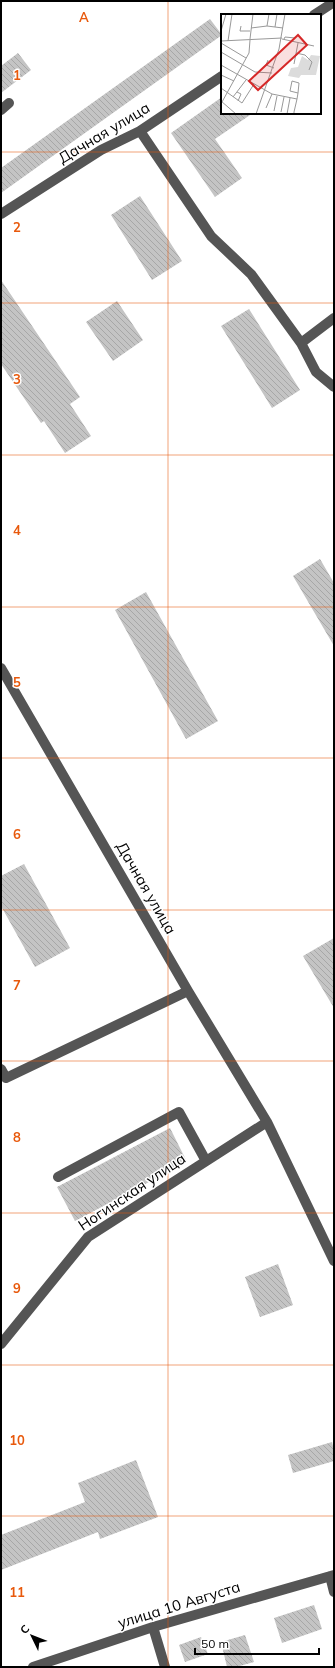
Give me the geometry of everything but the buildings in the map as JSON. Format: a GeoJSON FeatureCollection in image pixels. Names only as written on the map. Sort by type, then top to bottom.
{"type":"FeatureCollection","features":[{"type":"Feature","properties":{"kind":"street"},"geometry":{"type":"LineString","coordinates":[[316,14],[334,2]]}},
{"type":"Feature","properties":{"kind":"street","name":"Дачная улица"},"geometry":{"type":"LineString","coordinates":[[1,214],[101,150],[140,131],[221,77]]}},
{"type":"Feature","properties":{"kind":"street"},"geometry":{"type":"LineString","coordinates":[[1,110],[10,103]]}},
{"type":"Feature","properties":{"kind":"street"},"geometry":{"type":"LineString","coordinates":[[140,131],[211,236],[251,274],[301,344],[316,372],[334,388]]}},
{"type":"Feature","properties":{"kind":"street"},"geometry":{"type":"LineString","coordinates":[[301,344],[334,318]]}},
{"type":"Feature","properties":{"kind":"street","name":"Дачная улица"},"geometry":{"type":"LineString","coordinates":[[1,668],[188,991],[267,1122],[334,1261]]}},
{"type":"Feature","properties":{"kind":"street"},"geometry":{"type":"LineString","coordinates":[[1,1069],[6,1078],[188,991]]}},
{"type":"Feature","properties":{"kind":"street"},"geometry":{"type":"LineString","coordinates":[[58,1177],[179,1112],[206,1161]]}},
{"type":"Feature","properties":{"kind":"street","name":"Ногинская улица"},"geometry":{"type":"LineString","coordinates":[[1,1344],[88,1237],[267,1122]]}},
{"type":"Feature","properties":{"kind":"street"},"geometry":{"type":"LineString","coordinates":[[332,1576],[334,1592]]}},
{"type":"Feature","properties":{"kind":"street","name":"улица 10 Августа"},"geometry":{"type":"LineString","coordinates":[[33,1667],[153,1627],[332,1576]]}},
{"type":"Feature","properties":{"kind":"street"},"geometry":{"type":"LineString","coordinates":[[153,1627],[165,1667]]}}]}
